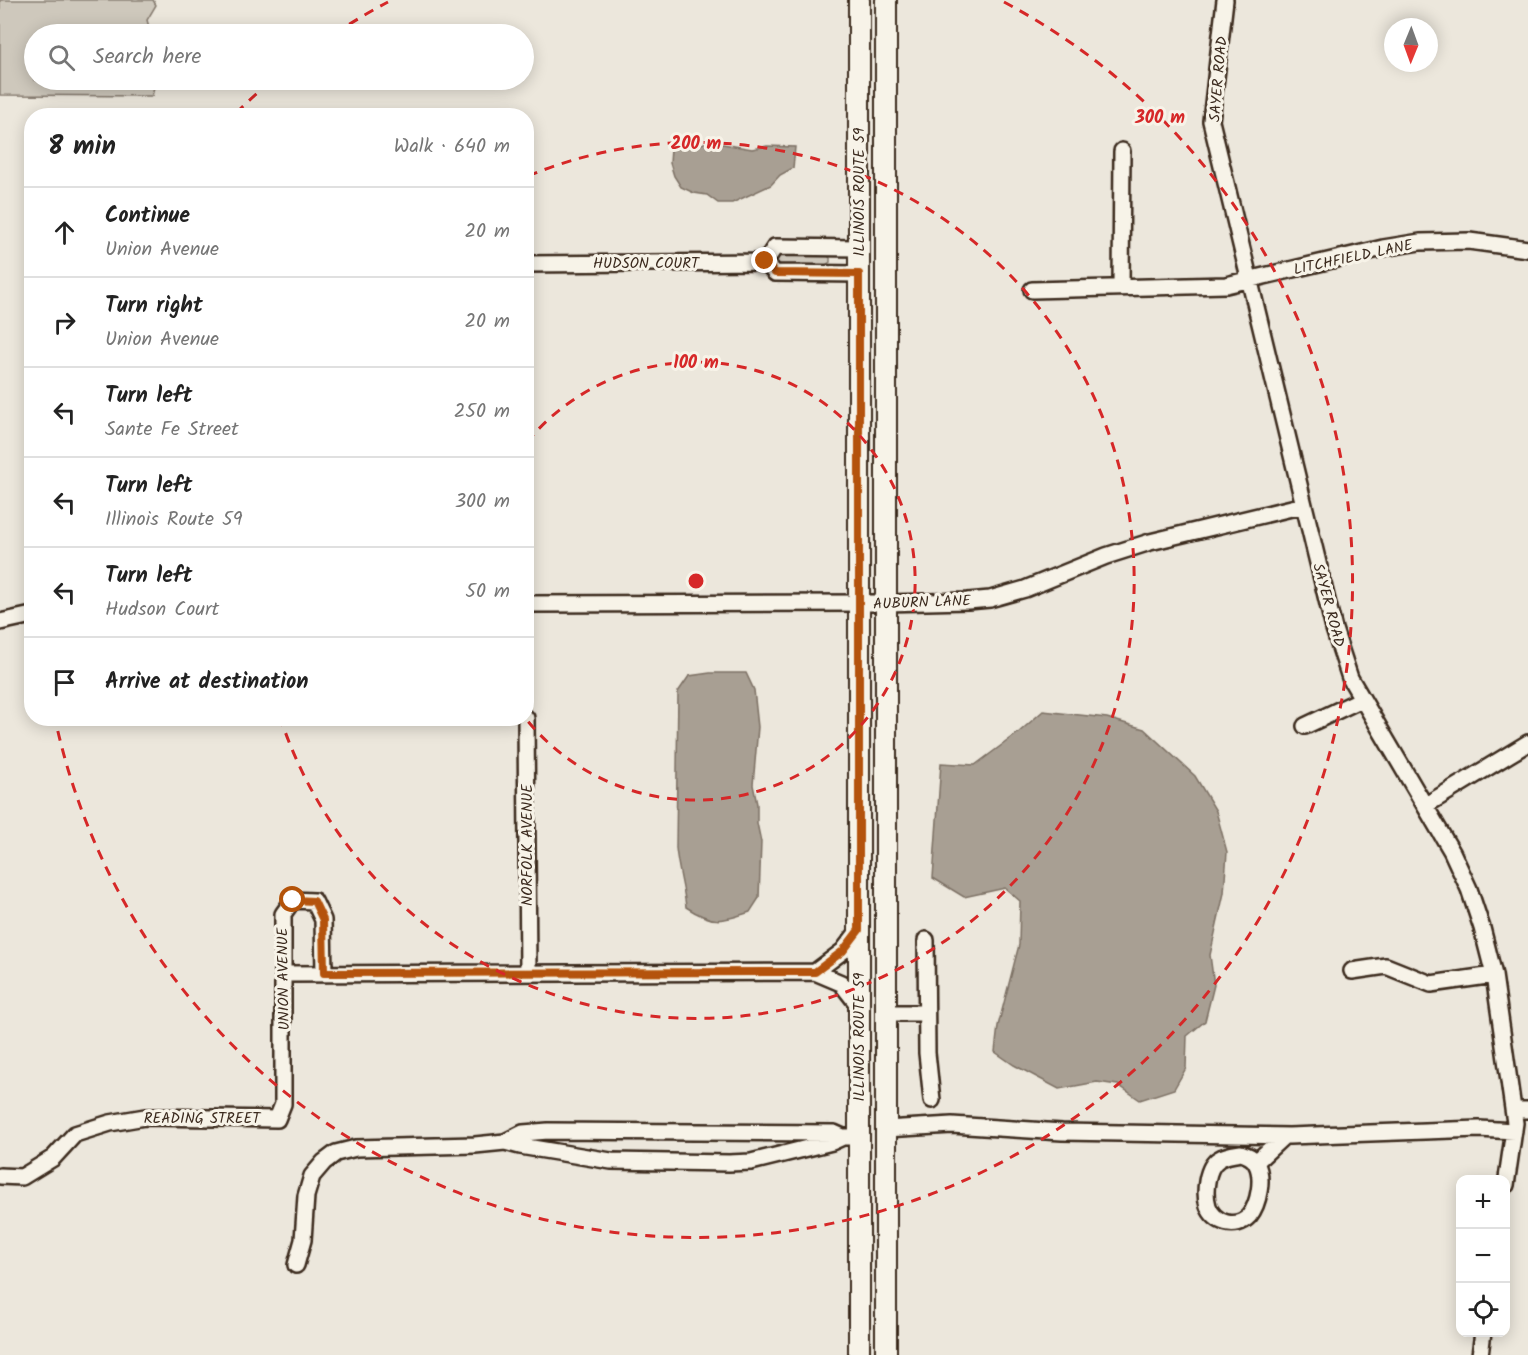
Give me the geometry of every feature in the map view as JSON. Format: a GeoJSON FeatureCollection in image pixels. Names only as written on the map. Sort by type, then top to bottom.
{"type":"FeatureCollection","features":[{"type":"Feature","properties":{"kind":"main road","name":"ILLINOIS ROUTE 59"},"geometry":{"type":"LineString","coordinates":[[859,0],[859,1006],[851,1137],[859,1355]]}},
{"type":"Feature","properties":{"kind":"main road","name":"ILLINOIS ROUTE 59"},"geometry":{"type":"LineString","coordinates":[[886,0],[886,1355]]}},
{"type":"Feature","properties":{"kind":"street","name":"SAYER ROAD"},"geometry":{"type":"LineString","coordinates":[[1225,0],[1211,121],[1334,629],[1350,678],[1452,852],[1482,928],[1494,975],[1520,1110],[1515,1123],[1507,1175]]}},
{"type":"Feature","properties":{"kind":"street"},"geometry":{"type":"LineString","coordinates":[[1121,287],[1122,151]]}},
{"type":"Feature","properties":{"kind":"street","name":"LITCHFIELD LANE"},"geometry":{"type":"LineString","coordinates":[[1032,290],[1226,285],[1383,248],[1420,242],[1469,241],[1528,249]]}},
{"type":"Feature","properties":{"kind":"street"},"geometry":{"type":"LineString","coordinates":[[765,261],[775,247],[859,248]]}},
{"type":"Feature","properties":{"kind":"street","name":"HUDSON COURT"},"geometry":{"type":"LineString","coordinates":[[534,264],[765,261],[775,273],[859,274]]}},
{"type":"Feature","properties":{"kind":"street","name":"AUBURN LANE"},"geometry":{"type":"LineString","coordinates":[[534,604],[968,601],[1004,596],[1026,589],[1106,556],[1150,542],[1304,505]]}},
{"type":"Feature","properties":{"kind":"street"},"geometry":{"type":"LineString","coordinates":[[0,622],[24,617]]}},
{"type":"Feature","properties":{"kind":"street"},"geometry":{"type":"LineString","coordinates":[[1305,726],[1362,699]]}},
{"type":"Feature","properties":{"kind":"street","name":"NORFOLK AVENUE"},"geometry":{"type":"LineString","coordinates":[[526,726],[528,972]]}},
{"type":"Feature","properties":{"kind":"street"},"geometry":{"type":"LineString","coordinates":[[1426,805],[1528,743]]}},
{"type":"Feature","properties":{"kind":"street","name":"UNION AVENUE"},"geometry":{"type":"LineString","coordinates":[[277,1119],[283,1104],[283,914],[293,900],[314,901],[323,920],[324,973]]}},
{"type":"Feature","properties":{"kind":"street"},"geometry":{"type":"LineString","coordinates":[[815,972],[843,951],[859,930]]}},
{"type":"Feature","properties":{"kind":"street"},"geometry":{"type":"LineString","coordinates":[[926,940],[926,1013],[932,1100]]}},
{"type":"Feature","properties":{"kind":"street"},"geometry":{"type":"LineString","coordinates":[[1352,971],[1386,966],[1431,984],[1494,975]]}},
{"type":"Feature","properties":{"kind":"street"},"geometry":{"type":"LineString","coordinates":[[284,974],[815,972],[840,983],[859,1006]]}},
{"type":"Feature","properties":{"kind":"street"},"geometry":{"type":"LineString","coordinates":[[886,1013],[926,1013]]}},
{"type":"Feature","properties":{"kind":"street","name":"READING STREET"},"geometry":{"type":"LineString","coordinates":[[0,1176],[22,1177],[53,1158],[75,1134],[110,1123],[145,1117],[277,1119]]}},
{"type":"Feature","properties":{"kind":"street"},"geometry":{"type":"LineString","coordinates":[[886,1130],[952,1125],[1062,1132],[1284,1136],[1479,1129],[1514,1131]]}},
{"type":"Feature","properties":{"kind":"street"},"geometry":{"type":"LineString","coordinates":[[506,1142],[523,1133],[548,1131],[834,1133],[851,1137]]}},
{"type":"Feature","properties":{"kind":"street"},"geometry":{"type":"LineString","coordinates":[[1201,1134],[1219,1159]]}},
{"type":"Feature","properties":{"kind":"street"},"geometry":{"type":"LineString","coordinates":[[1256,1162],[1284,1136]]}},
{"type":"Feature","properties":{"kind":"street"},"geometry":{"type":"LineString","coordinates":[[296,1264],[303,1240],[306,1196],[312,1176],[324,1162],[336,1153],[357,1148],[506,1142],[611,1161],[729,1163],[751,1162],[851,1137]]}},
{"type":"Feature","properties":{"kind":"street"},"geometry":{"type":"LineString","coordinates":[[1241,1153],[1250,1156],[1256,1162],[1260,1175],[1256,1201],[1249,1215],[1240,1222],[1227,1224],[1218,1220],[1210,1212],[1206,1202],[1209,1176],[1213,1165],[1219,1159],[1241,1153]]}},
{"type":"Feature","properties":{"kind":"street"},"geometry":{"type":"LineString","coordinates":[[1480,1355],[1482,1337]]}},
{"type":"Feature","properties":{"kind":"shaded area"},"geometry":{"type":"Polygon","coordinates":[[[0,0],[153,0],[156,5],[147,20],[148,24],[24,24],[24,90],[154,90],[152,96],[0,95],[0,0]]]}},
{"type":"Feature","properties":{"kind":"shaded area"},"geometry":{"type":"Polygon","coordinates":[[[711,142],[752,149],[767,146],[795,147],[793,168],[780,175],[771,185],[732,203],[718,203],[707,195],[694,193],[681,187],[670,163],[671,149],[711,142]]]}},
{"type":"Feature","properties":{"kind":"shaded area"},"geometry":{"type":"Polygon","coordinates":[[[780,254],[825,254],[830,258],[830,262],[824,266],[779,266],[776,260],[780,254]]]}},
{"type":"Feature","properties":{"kind":"shaded area"},"geometry":{"type":"Polygon","coordinates":[[[710,673],[746,673],[754,690],[758,727],[753,785],[761,842],[759,898],[750,912],[717,920],[686,907],[676,848],[678,692],[689,676],[710,673]]]}},
{"type":"Feature","properties":{"kind":"shaded area"},"geometry":{"type":"Polygon","coordinates":[[[1043,711],[1107,718],[1144,729],[1195,776],[1216,811],[1227,852],[1224,893],[1210,955],[1214,985],[1205,1021],[1187,1036],[1186,1068],[1174,1089],[1140,1100],[1118,1085],[1097,1082],[1059,1089],[995,1052],[998,1026],[1019,945],[1020,901],[1005,888],[964,897],[933,878],[941,763],[975,765],[1043,711]]]}},
{"type":"Feature","properties":{"kind":"route"},"geometry":{"type":"LineString","coordinates":[[293,900],[314,901],[323,920],[324,973],[815,972],[843,951],[859,930],[859,274],[775,273],[765,261]]}}]}
